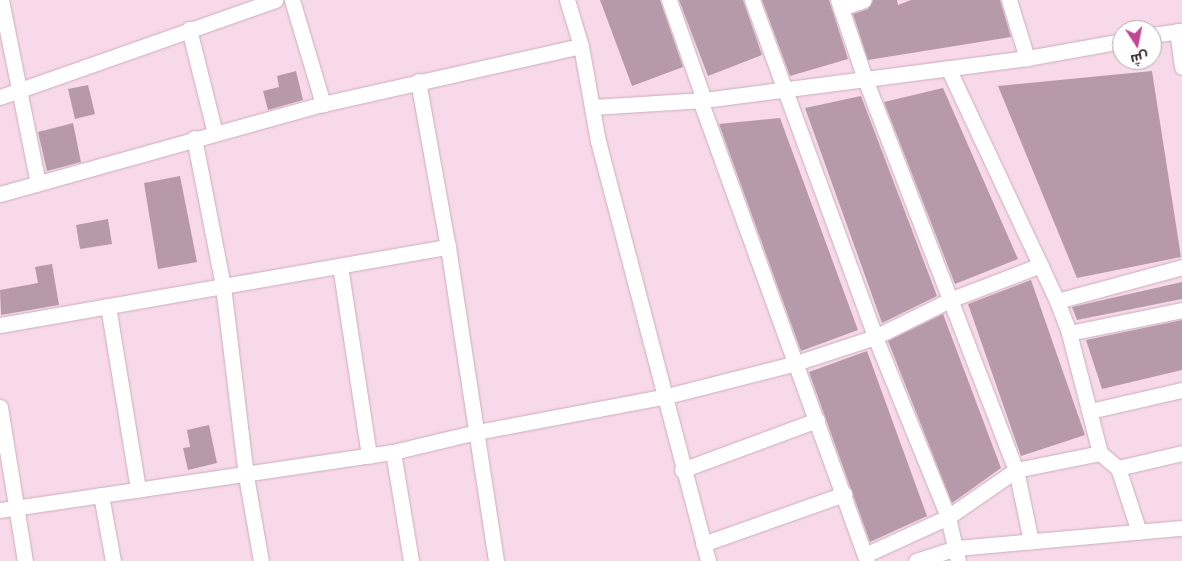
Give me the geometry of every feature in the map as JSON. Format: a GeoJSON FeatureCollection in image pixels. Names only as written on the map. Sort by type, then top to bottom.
{"type":"FeatureCollection","features":[{"type":"Feature","properties":{"kind":"street"},"geometry":{"type":"LineString","coordinates":[[1,0],[17,92],[38,183]]}},
{"type":"Feature","properties":{"kind":"street"},"geometry":{"type":"LineString","coordinates":[[0,97],[274,0]]}},
{"type":"Feature","properties":{"kind":"street"},"geometry":{"type":"LineString","coordinates":[[292,0],[323,104]]}},
{"type":"Feature","properties":{"kind":"street"},"geometry":{"type":"LineString","coordinates":[[567,0],[581,46],[598,141],[682,470],[708,561]]}},
{"type":"Feature","properties":{"kind":"street"},"geometry":{"type":"LineString","coordinates":[[669,0],[702,100],[866,558],[948,517],[1016,470],[1100,453]]}},
{"type":"Feature","properties":{"kind":"street"},"geometry":{"type":"LineString","coordinates":[[752,0],[875,337],[948,517],[957,555]]}},
{"type":"Feature","properties":{"kind":"street"},"geometry":{"type":"LineString","coordinates":[[864,0],[840,4],[865,79],[952,299],[1016,470],[1031,541]]}},
{"type":"Feature","properties":{"kind":"street"},"geometry":{"type":"LineString","coordinates":[[1009,0],[1027,58]]}},
{"type":"Feature","properties":{"kind":"street"},"geometry":{"type":"LineString","coordinates":[[189,30],[215,133]]}},
{"type":"Feature","properties":{"kind":"street"},"geometry":{"type":"LineString","coordinates":[[1162,34],[1179,31],[1182,67]]}},
{"type":"Feature","properties":{"kind":"street"},"geometry":{"type":"LineString","coordinates":[[593,107],[702,100],[1027,58],[1112,43]]}},
{"type":"Feature","properties":{"kind":"street"},"geometry":{"type":"LineString","coordinates":[[0,194],[194,138],[323,104],[418,81],[581,46]]}},
{"type":"Feature","properties":{"kind":"street"},"geometry":{"type":"LineString","coordinates":[[948,68],[1057,301],[1070,333],[1100,453],[1118,468],[1139,532]]}},
{"type":"Feature","properties":{"kind":"street"},"geometry":{"type":"LineString","coordinates":[[418,81],[448,247],[496,561]]}},
{"type":"Feature","properties":{"kind":"street"},"geometry":{"type":"LineString","coordinates":[[194,138],[223,286],[246,476],[260,561]]}},
{"type":"Feature","properties":{"kind":"street"},"geometry":{"type":"LineString","coordinates":[[0,325],[448,247]]}},
{"type":"Feature","properties":{"kind":"street"},"geometry":{"type":"LineString","coordinates":[[0,510],[246,476],[393,452],[477,432],[664,397],[796,363],[875,337],[952,299],[1041,265]]}},
{"type":"Feature","properties":{"kind":"street"},"geometry":{"type":"LineString","coordinates":[[340,266],[369,456]]}},
{"type":"Feature","properties":{"kind":"street"},"geometry":{"type":"LineString","coordinates":[[1057,301],[1182,267]]}},
{"type":"Feature","properties":{"kind":"street"},"geometry":{"type":"LineString","coordinates":[[108,306],[138,490]]}},
{"type":"Feature","properties":{"kind":"street"},"geometry":{"type":"LineString","coordinates":[[1070,333],[1182,310]]}},
{"type":"Feature","properties":{"kind":"street"},"geometry":{"type":"LineString","coordinates":[[1090,411],[1182,390]]}},
{"type":"Feature","properties":{"kind":"street"},"geometry":{"type":"LineString","coordinates":[[0,406],[25,561]]}},
{"type":"Feature","properties":{"kind":"street"},"geometry":{"type":"LineString","coordinates":[[682,470],[817,420]]}},
{"type":"Feature","properties":{"kind":"street"},"geometry":{"type":"LineString","coordinates":[[393,452],[411,561]]}},
{"type":"Feature","properties":{"kind":"street"},"geometry":{"type":"LineString","coordinates":[[1118,468],[1182,453]]}},
{"type":"Feature","properties":{"kind":"street"},"geometry":{"type":"LineString","coordinates":[[703,544],[844,494]]}},
{"type":"Feature","properties":{"kind":"street"},"geometry":{"type":"LineString","coordinates":[[100,495],[113,561]]}},
{"type":"Feature","properties":{"kind":"street"},"geometry":{"type":"LineString","coordinates":[[916,561],[1031,541],[1182,528]]}},
{"type":"Feature","properties":{"kind":"building"},"geometry":{"type":"Polygon","coordinates":[[[600,0],[660,0],[683,67],[632,86],[600,0]]]}},
{"type":"Feature","properties":{"kind":"building"},"geometry":{"type":"Polygon","coordinates":[[[679,0],[743,0],[762,55],[708,76],[679,0]]]}},
{"type":"Feature","properties":{"kind":"building"},"geometry":{"type":"Polygon","coordinates":[[[762,0],[829,0],[848,59],[790,76],[762,0]]]}},
{"type":"Feature","properties":{"kind":"building"},"geometry":{"type":"Polygon","coordinates":[[[873,0],[897,0],[898,5],[911,0],[1000,0],[1011,37],[868,60],[853,14],[868,9],[873,0]]]}},
{"type":"Feature","properties":{"kind":"building"},"geometry":{"type":"Polygon","coordinates":[[[296,71],[303,100],[268,110],[263,91],[279,87],[277,76],[296,71]]]}},
{"type":"Feature","properties":{"kind":"building"},"geometry":{"type":"Polygon","coordinates":[[[1152,71],[1181,257],[1077,278],[998,86],[1152,71]]]}},
{"type":"Feature","properties":{"kind":"building"},"geometry":{"type":"Polygon","coordinates":[[[88,85],[95,114],[75,119],[68,89],[88,85]]]}},
{"type":"Feature","properties":{"kind":"building"},"geometry":{"type":"Polygon","coordinates":[[[943,88],[1018,259],[955,284],[884,102],[943,88]]]}},
{"type":"Feature","properties":{"kind":"building"},"geometry":{"type":"Polygon","coordinates":[[[861,96],[937,296],[882,323],[805,108],[861,96]]]}},
{"type":"Feature","properties":{"kind":"building"},"geometry":{"type":"Polygon","coordinates":[[[780,118],[858,330],[801,351],[719,124],[780,118]]]}},
{"type":"Feature","properties":{"kind":"building"},"geometry":{"type":"Polygon","coordinates":[[[73,123],[81,162],[47,171],[38,132],[73,123]]]}},
{"type":"Feature","properties":{"kind":"building"},"geometry":{"type":"Polygon","coordinates":[[[180,176],[197,262],[158,269],[144,183],[180,176]]]}},
{"type":"Feature","properties":{"kind":"building"},"geometry":{"type":"Polygon","coordinates":[[[108,219],[112,244],[80,249],[76,225],[108,219]]]}},
{"type":"Feature","properties":{"kind":"building"},"geometry":{"type":"Polygon","coordinates":[[[52,264],[59,305],[1,315],[0,290],[38,283],[35,267],[52,264]]]}},
{"type":"Feature","properties":{"kind":"building"},"geometry":{"type":"Polygon","coordinates":[[[1031,280],[1085,435],[1021,456],[968,304],[1031,280]]]}},
{"type":"Feature","properties":{"kind":"building"},"geometry":{"type":"Polygon","coordinates":[[[1182,282],[1182,299],[1077,320],[1072,307],[1182,282]]]}},
{"type":"Feature","properties":{"kind":"building"},"geometry":{"type":"Polygon","coordinates":[[[943,314],[1001,468],[952,503],[888,341],[943,314]]]}},
{"type":"Feature","properties":{"kind":"building"},"geometry":{"type":"Polygon","coordinates":[[[1182,320],[1182,370],[1102,389],[1086,340],[1182,320]]]}},
{"type":"Feature","properties":{"kind":"building"},"geometry":{"type":"Polygon","coordinates":[[[867,351],[927,516],[870,542],[809,372],[867,351]]]}},
{"type":"Feature","properties":{"kind":"building"},"geometry":{"type":"Polygon","coordinates":[[[209,425],[217,463],[188,470],[183,448],[190,447],[187,430],[209,425]]]}}]}
